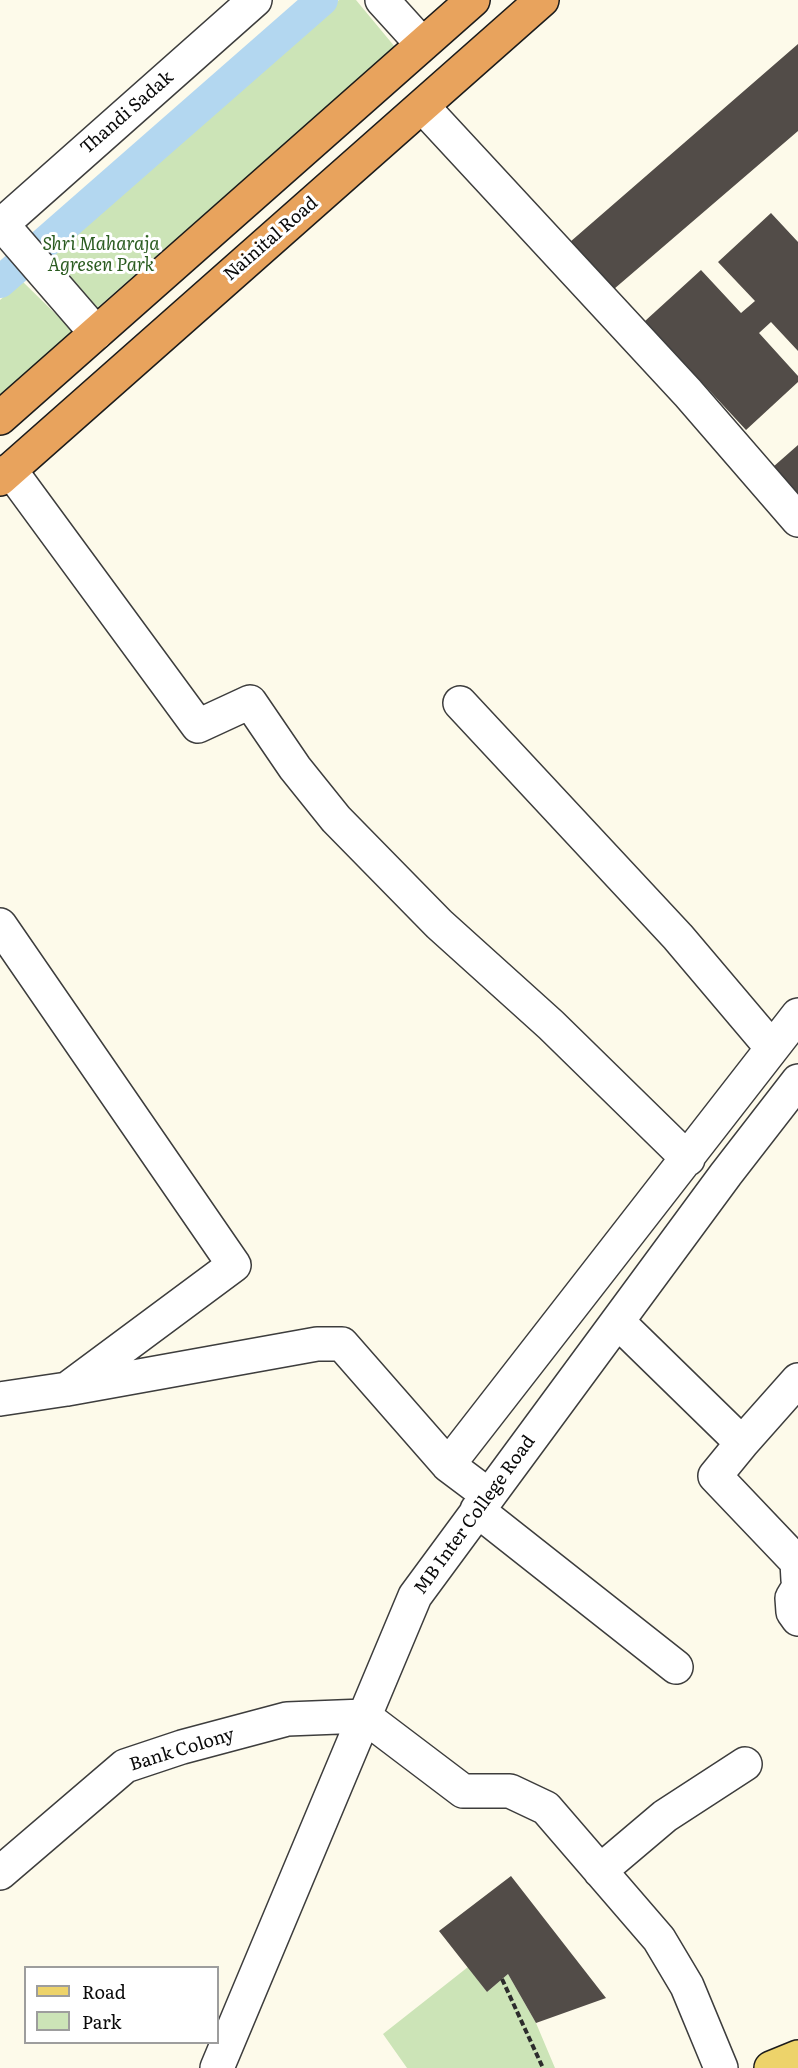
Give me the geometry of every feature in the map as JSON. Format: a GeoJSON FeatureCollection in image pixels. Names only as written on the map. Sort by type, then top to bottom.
{"type":"FeatureCollection","features":[{"type":"Feature","properties":{"kind":"highway","name":"Nainital Road"},"geometry":{"type":"LineString","coordinates":[[5,474],[542,0]]}},
{"type":"Feature","properties":{"kind":"highway"},"geometry":{"type":"LineString","coordinates":[[0,418],[467,6],[489,47]]}},
{"type":"Feature","properties":{"kind":"highway"},"geometry":{"type":"LineString","coordinates":[[422,44],[454,79]]}},
{"type":"Feature","properties":{"kind":"highway"},"geometry":{"type":"LineString","coordinates":[[390,72],[423,107]]}},
{"type":"Feature","properties":{"kind":"main road"},"geometry":{"type":"LineString","coordinates":[[771,2068],[798,2057]]}},
{"type":"Feature","properties":{"kind":"street","name":"Thandi Sadak"},"geometry":{"type":"LineString","coordinates":[[12,237],[255,0]]}},
{"type":"Feature","properties":{"kind":"street"},"geometry":{"type":"LineString","coordinates":[[382,0],[422,44]]}},
{"type":"Feature","properties":{"kind":"street"},"geometry":{"type":"LineString","coordinates":[[423,107],[688,393],[798,520]]}},
{"type":"Feature","properties":{"kind":"street"},"geometry":{"type":"LineString","coordinates":[[12,237],[96,333]]}},
{"type":"Feature","properties":{"kind":"street"},"geometry":{"type":"LineString","coordinates":[[5,474],[198,726],[250,702],[295,768],[336,819],[439,924],[551,1025],[688,1159]]}},
{"type":"Feature","properties":{"kind":"street"},"geometry":{"type":"LineString","coordinates":[[460,704],[678,937],[772,1048]]}},
{"type":"Feature","properties":{"kind":"street"},"geometry":{"type":"LineString","coordinates":[[0,925],[234,1265],[67,1389]]}},
{"type":"Feature","properties":{"kind":"street"},"geometry":{"type":"LineString","coordinates":[[448,1465],[798,1015]]}},
{"type":"Feature","properties":{"kind":"street","name":"MB Inter College Road"},"geometry":{"type":"LineString","coordinates":[[217,2068],[415,1596],[798,1081]]}},
{"type":"Feature","properties":{"kind":"street"},"geometry":{"type":"LineString","coordinates":[[618,1322],[742,1443]]}},
{"type":"Feature","properties":{"kind":"street"},"geometry":{"type":"LineString","coordinates":[[0,1399],[317,1344],[342,1344],[483,1502],[676,1667]]}},
{"type":"Feature","properties":{"kind":"street"},"geometry":{"type":"LineString","coordinates":[[798,1380],[715,1476],[797,1562],[798,1580]]}},
{"type":"Feature","properties":{"kind":"street"},"geometry":{"type":"LineString","coordinates":[[798,1588],[792,1598],[793,1612],[798,1619]]}},
{"type":"Feature","properties":{"kind":"street"},"geometry":{"type":"LineString","coordinates":[[364,1716],[463,1791],[510,1791],[546,1808],[659,1939],[687,1986],[722,2068]]}},
{"type":"Feature","properties":{"kind":"street","name":"Bank Colony"},"geometry":{"type":"LineString","coordinates":[[0,1873],[125,1766],[182,1747],[288,1719],[364,1716]]}},
{"type":"Feature","properties":{"kind":"street"},"geometry":{"type":"LineString","coordinates":[[600,1871],[664,1816],[745,1764]]}},
{"type":"Feature","properties":{"kind":"path"},"geometry":{"type":"LineString","coordinates":[[502,1979],[543,2068]]}},
{"type":"Feature","properties":{"kind":"green space","name":"Shri Maharaja Agresen Park"},"geometry":{"type":"Polygon","coordinates":[[[339,0],[356,0],[395,47],[97,308],[48,253],[339,0]]]}},
{"type":"Feature","properties":{"kind":"green space"},"geometry":{"type":"Polygon","coordinates":[[[22,281],[73,331],[0,396],[0,300],[22,281]]]}},
{"type":"Feature","properties":{"kind":"green space"},"geometry":{"type":"Polygon","coordinates":[[[468,1967],[487,1992],[508,1974],[536,2023],[555,2068],[407,2068],[383,2034],[468,1967]]]}},
{"type":"Feature","properties":{"kind":"building"},"geometry":{"type":"Polygon","coordinates":[[[798,44],[798,131],[614,289],[570,242],[798,44]]]}},
{"type":"Feature","properties":{"kind":"building"},"geometry":{"type":"Polygon","coordinates":[[[771,213],[798,242],[798,351],[771,322],[759,333],[798,376],[798,382],[746,430],[645,321],[701,270],[741,313],[755,301],[718,262],[771,213]]]}},
{"type":"Feature","properties":{"kind":"building"},"geometry":{"type":"Polygon","coordinates":[[[798,445],[798,497],[773,467],[798,445]]]}},
{"type":"Feature","properties":{"kind":"building"},"geometry":{"type":"Polygon","coordinates":[[[511,1876],[606,1998],[536,2023],[508,1974],[487,1992],[439,1931],[511,1876]]]}},
{"type":"Feature","properties":{"kind":"waterway"},"geometry":{"type":"LineString","coordinates":[[0,282],[322,0]]}}]}
